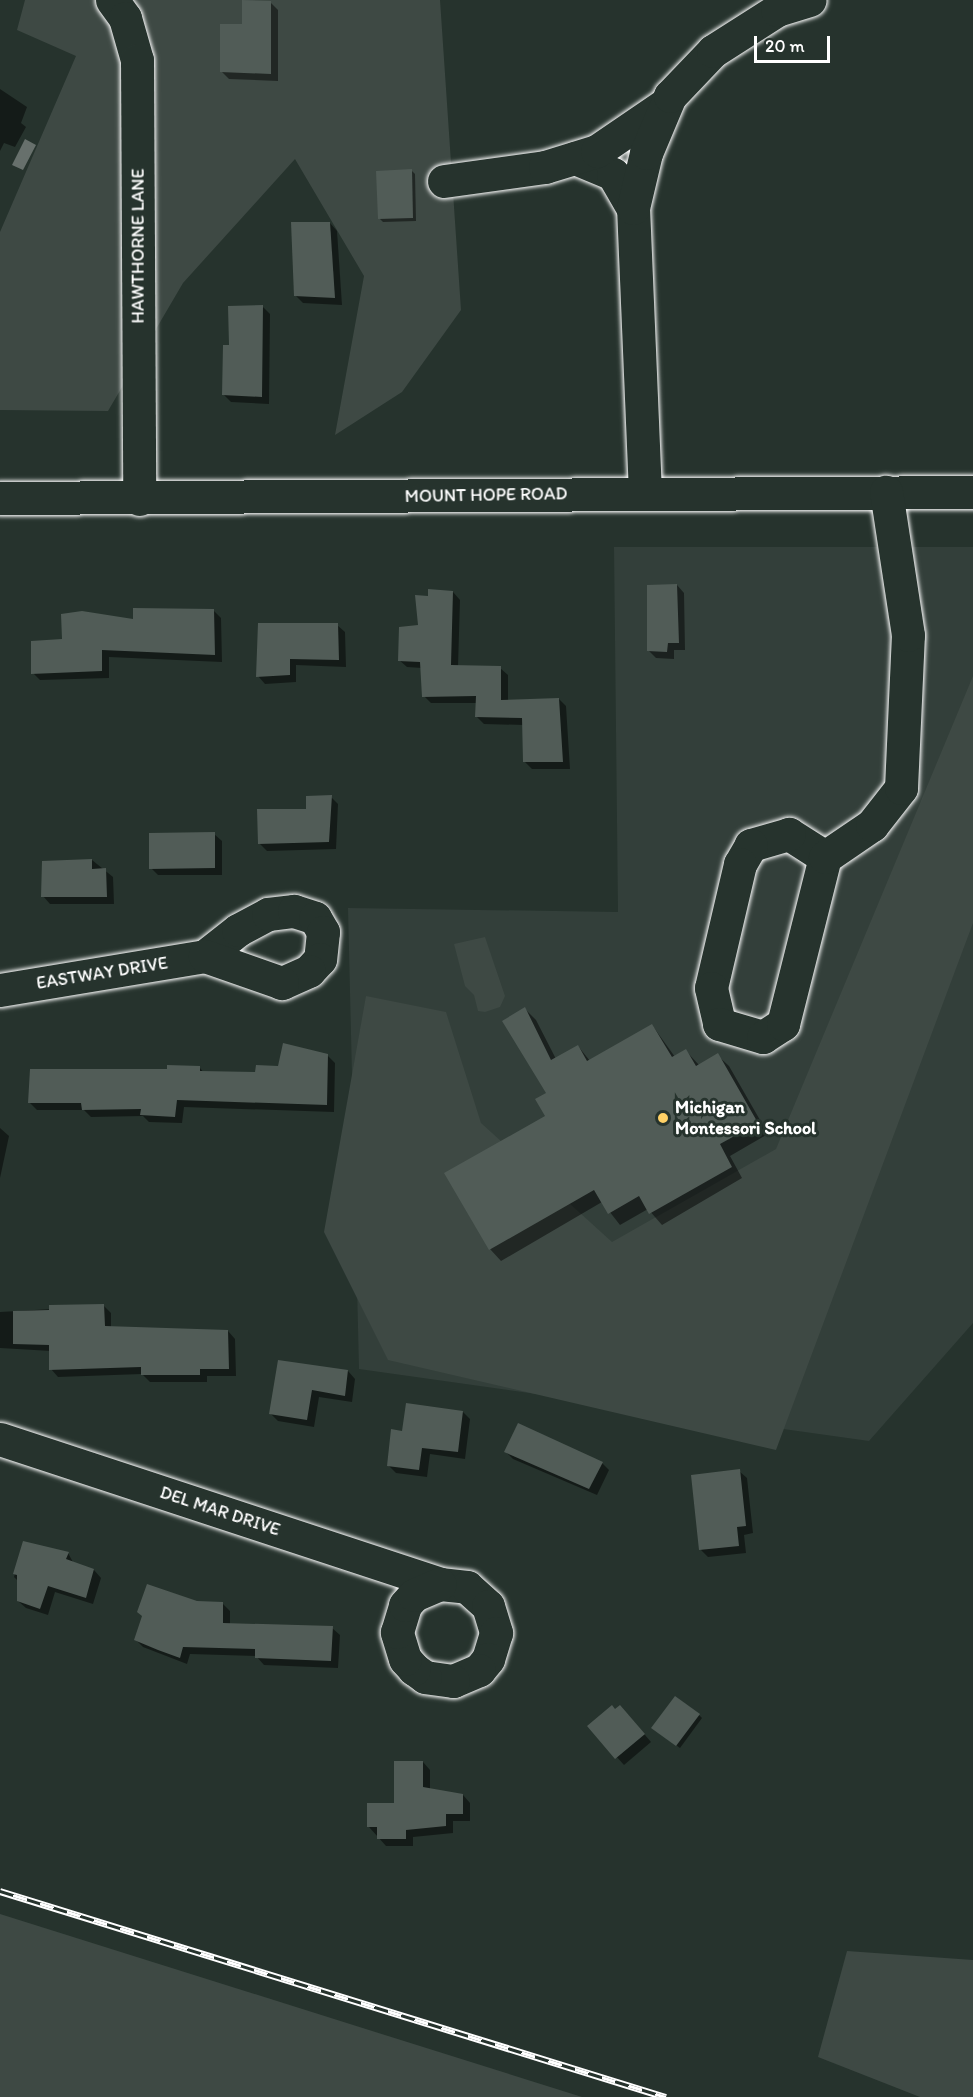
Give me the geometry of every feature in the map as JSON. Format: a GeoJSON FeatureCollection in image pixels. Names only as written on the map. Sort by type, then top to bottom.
{"type":"FeatureCollection","features":[{"type":"Feature","properties":{"kind":"street","name":"HAWTHORNE LANE"},"geometry":{"type":"LineString","coordinates":[[112,0],[125,18],[137,60],[139,499]]}},
{"type":"Feature","properties":{"kind":"street"},"geometry":{"type":"LineString","coordinates":[[444,181],[545,167],[614,142],[667,103],[713,51],[777,10],[810,0]]}},
{"type":"Feature","properties":{"kind":"street"},"geometry":{"type":"LineString","coordinates":[[645,493],[633,208],[646,153],[667,103]]}},
{"type":"Feature","properties":{"kind":"street"},"geometry":{"type":"LineString","coordinates":[[575,158],[613,174],[633,208]]}},
{"type":"Feature","properties":{"kind":"street"},"geometry":{"type":"LineString","coordinates":[[825,856],[789,834],[751,845],[740,864],[711,988],[719,1024],[763,1037],[783,1024],[825,856],[872,825],[901,788],[908,635],[886,492]]}},
{"type":"Feature","properties":{"kind":"street","name":"MOUNT HOPE ROAD"},"geometry":{"type":"LineString","coordinates":[[0,498],[139,499],[973,492]]}},
{"type":"Feature","properties":{"kind":"street","name":"EASTWAY DRIVE"},"geometry":{"type":"LineString","coordinates":[[0,990],[205,956]]}},
{"type":"Feature","properties":{"kind":"street","name":"DEL MAR DRIVE"},"geometry":{"type":"LineString","coordinates":[[0,1440],[440,1584]]}},
{"type":"Feature","properties":{"kind":"shaded area"},"geometry":{"type":"Polygon","coordinates":[[[25,0],[440,0],[461,310],[402,392],[335,435],[364,276],[295,159],[183,283],[108,411],[0,410],[0,232],[76,56],[17,30],[25,0]]]}},
{"type":"Feature","properties":{"kind":"shaded area"},"geometry":{"type":"Polygon","coordinates":[[[25,139],[36,145],[23,170],[12,165],[25,139]]]}},
{"type":"Feature","properties":{"kind":"shaded area","name":"Michigan Montessori School"},"geometry":{"type":"Polygon","coordinates":[[[614,547],[973,547],[973,1323],[869,1441],[359,1369],[348,908],[618,912],[614,547]]]}},
{"type":"Feature","properties":{"kind":"shaded area"},"geometry":{"type":"Polygon","coordinates":[[[973,676],[973,923],[776,1450],[388,1360],[324,1232],[366,996],[446,1012],[481,1123],[612,1242],[776,1149],[973,676]]]}},
{"type":"Feature","properties":{"kind":"shaded area"},"geometry":{"type":"Polygon","coordinates":[[[485,937],[505,996],[500,1007],[485,1012],[478,1011],[474,995],[465,986],[454,944],[485,937]]]}},
{"type":"Feature","properties":{"kind":"shaded area"},"geometry":{"type":"Polygon","coordinates":[[[0,1914],[582,2097],[0,2097],[0,1914]]]}},
{"type":"Feature","properties":{"kind":"shaded area"},"geometry":{"type":"Polygon","coordinates":[[[847,1951],[973,1960],[973,2097],[920,2097],[818,2057],[847,1951]]]}},
{"type":"Feature","properties":{"kind":"building"},"geometry":{"type":"Polygon","coordinates":[[[242,0],[271,1],[271,74],[220,72],[220,24],[242,24],[242,0]]]}},
{"type":"Feature","properties":{"kind":"building"},"geometry":{"type":"Polygon","coordinates":[[[412,169],[413,218],[378,219],[376,171],[412,169]]]}},
{"type":"Feature","properties":{"kind":"building"},"geometry":{"type":"Polygon","coordinates":[[[291,222],[330,222],[335,298],[294,296],[291,222]]]}},
{"type":"Feature","properties":{"kind":"building"},"geometry":{"type":"Polygon","coordinates":[[[263,305],[262,397],[222,395],[223,345],[229,345],[228,306],[263,305]]]}},
{"type":"Feature","properties":{"kind":"building"},"geometry":{"type":"Polygon","coordinates":[[[677,584],[679,643],[668,643],[667,652],[647,651],[647,585],[677,584]]]}},
{"type":"Feature","properties":{"kind":"building"},"geometry":{"type":"Polygon","coordinates":[[[428,589],[453,591],[451,665],[501,666],[501,700],[559,698],[563,762],[523,762],[522,718],[475,717],[476,696],[422,697],[420,662],[398,661],[399,627],[418,625],[415,595],[428,596],[428,589]]]}},
{"type":"Feature","properties":{"kind":"building"},"geometry":{"type":"Polygon","coordinates":[[[133,608],[214,609],[215,655],[102,650],[102,671],[31,674],[31,641],[62,639],[61,614],[82,611],[133,619],[133,608]]]}},
{"type":"Feature","properties":{"kind":"building"},"geometry":{"type":"Polygon","coordinates":[[[258,623],[338,623],[339,660],[290,659],[290,675],[256,677],[258,623]]]}},
{"type":"Feature","properties":{"kind":"building"},"geometry":{"type":"Polygon","coordinates":[[[332,795],[329,842],[258,844],[257,809],[306,809],[306,796],[332,795]]]}},
{"type":"Feature","properties":{"kind":"building"},"geometry":{"type":"Polygon","coordinates":[[[215,832],[215,868],[149,869],[149,833],[215,832]]]}},
{"type":"Feature","properties":{"kind":"building"},"geometry":{"type":"Polygon","coordinates":[[[92,859],[92,869],[106,868],[107,897],[41,897],[42,861],[92,859]]]}},
{"type":"Feature","properties":{"kind":"building"},"geometry":{"type":"Polygon","coordinates":[[[525,1007],[551,1060],[578,1045],[587,1061],[652,1024],[672,1057],[686,1049],[696,1066],[718,1053],[758,1123],[720,1144],[732,1167],[649,1214],[639,1196],[608,1214],[594,1190],[489,1250],[444,1173],[545,1116],[535,1099],[546,1093],[502,1021],[525,1007]]]}},
{"type":"Feature","properties":{"kind":"building"},"geometry":{"type":"Polygon","coordinates":[[[283,1043],[328,1054],[327,1105],[177,1100],[175,1117],[140,1115],[141,1109],[82,1110],[81,1103],[28,1103],[30,1069],[167,1069],[167,1065],[200,1066],[200,1071],[255,1072],[256,1065],[278,1066],[283,1043]]]}},
{"type":"Feature","properties":{"kind":"building"},"geometry":{"type":"Polygon","coordinates":[[[104,1304],[105,1326],[228,1330],[229,1369],[200,1369],[200,1375],[141,1375],[141,1367],[49,1370],[49,1345],[13,1344],[13,1311],[49,1310],[49,1305],[104,1304]]]}},
{"type":"Feature","properties":{"kind":"building"},"geometry":{"type":"Polygon","coordinates":[[[278,1360],[348,1370],[345,1396],[312,1390],[307,1420],[269,1414],[278,1360]]]}},
{"type":"Feature","properties":{"kind":"building"},"geometry":{"type":"Polygon","coordinates":[[[406,1403],[463,1411],[458,1452],[422,1448],[419,1470],[387,1466],[391,1429],[402,1431],[406,1403]]]}},
{"type":"Feature","properties":{"kind":"building"},"geometry":{"type":"Polygon","coordinates":[[[518,1423],[603,1462],[589,1489],[504,1452],[518,1423]]]}},
{"type":"Feature","properties":{"kind":"building"},"geometry":{"type":"Polygon","coordinates":[[[740,1469],[746,1526],[737,1527],[739,1546],[699,1550],[691,1475],[740,1469]]]}},
{"type":"Feature","properties":{"kind":"building"},"geometry":{"type":"Polygon","coordinates":[[[23,1541],[69,1552],[66,1559],[94,1569],[86,1598],[48,1586],[40,1609],[17,1601],[17,1575],[13,1574],[23,1541]]]}},
{"type":"Feature","properties":{"kind":"building"},"geometry":{"type":"Polygon","coordinates":[[[147,1584],[197,1601],[223,1602],[223,1623],[333,1626],[331,1661],[255,1658],[255,1649],[183,1647],[180,1658],[134,1640],[142,1616],[137,1612],[147,1584]]]}},
{"type":"Feature","properties":{"kind":"building"},"geometry":{"type":"Polygon","coordinates":[[[675,1696],[700,1714],[676,1746],[651,1728],[675,1696]]]}},
{"type":"Feature","properties":{"kind":"building"},"geometry":{"type":"Polygon","coordinates":[[[612,1705],[615,1709],[620,1705],[645,1734],[615,1759],[587,1726],[612,1705]]]}},
{"type":"Feature","properties":{"kind":"building"},"geometry":{"type":"Polygon","coordinates":[[[394,1761],[423,1761],[423,1787],[463,1794],[463,1814],[446,1814],[446,1826],[406,1830],[406,1839],[377,1839],[377,1827],[367,1827],[367,1803],[394,1803],[394,1761]]]}},
{"type":"Feature","properties":{"kind":"railway"},"geometry":{"type":"LineString","coordinates":[[0,1891],[666,2097]]}},
{"type":"Feature","properties":{"kind":"place","name":"Michigan Montessori School"},"geometry":{"type":"Point","coordinates":[663,1118]}}]}
